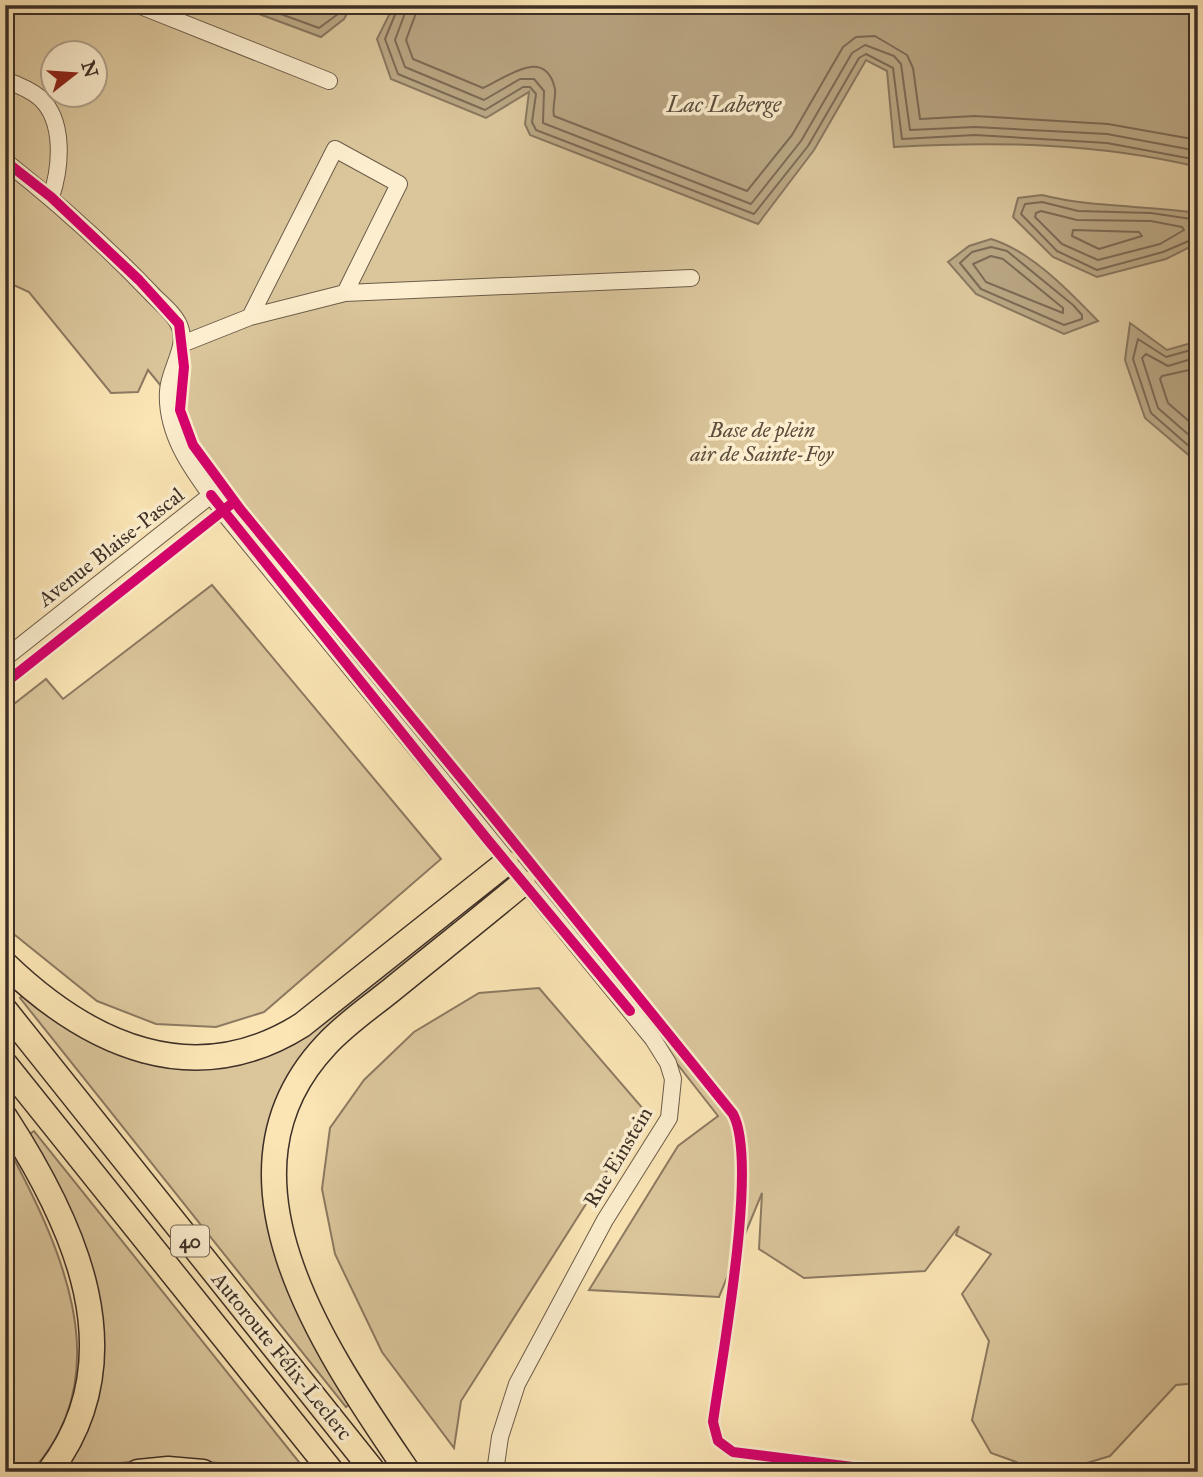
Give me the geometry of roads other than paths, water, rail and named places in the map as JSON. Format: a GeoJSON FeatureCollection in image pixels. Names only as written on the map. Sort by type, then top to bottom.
{"type":"FeatureCollection","features":[{"type":"Feature","properties":{"kind":"highway"},"geometry":{"type":"LineString","coordinates":[[5,964],[54,1007],[113,1040],[169,1056],[201,1058],[232,1055],[267,1044],[302,1026],[506,863]]}},
{"type":"Feature","properties":{"kind":"highway"},"geometry":{"type":"LineString","coordinates":[[408,1472],[332,1351],[298,1284],[277,1213],[274,1175],[277,1140],[293,1092],[326,1045],[523,883]]}},
{"type":"Feature","properties":{"kind":"highway","name":"Autoroute Félix-Leclerc"},"geometry":{"type":"LineString","coordinates":[[5,1010],[374,1472]]}},
{"type":"Feature","properties":{"kind":"highway","name":"Autoroute Félix-Leclerc"},"geometry":{"type":"LineString","coordinates":[[5,1064],[332,1472]]}},
{"type":"Feature","properties":{"kind":"highway"},"geometry":{"type":"LineString","coordinates":[[5,1117],[42,1178],[64,1223],[80,1265],[90,1308],[92,1352],[87,1392],[73,1434],[49,1472]]}},
{"type":"Feature","properties":{"kind":"highway"},"geometry":{"type":"LineString","coordinates":[[138,1472],[168,1469],[203,1472]]}},
{"type":"Feature","properties":{"kind":"street"},"geometry":{"type":"LineString","coordinates":[[138,5],[329,81]]}},
{"type":"Feature","properties":{"kind":"street"},"geometry":{"type":"LineString","coordinates":[[5,80],[38,95],[53,118],[59,174],[51,197]]}},
{"type":"Feature","properties":{"kind":"street"},"geometry":{"type":"LineString","coordinates":[[250,317],[335,149],[398,184],[345,293]]}},
{"type":"Feature","properties":{"kind":"street"},"geometry":{"type":"LineString","coordinates":[[5,162],[51,197],[172,315],[179,324],[182,344],[250,317],[345,293],[691,278]]}},
{"type":"Feature","properties":{"kind":"street","name":"Rue Einstein"},"geometry":{"type":"LineString","coordinates":[[182,344],[170,371],[169,410],[184,454],[211,495],[506,863],[659,1046],[668,1063],[673,1089],[669,1118],[662,1134],[605,1220],[517,1384],[500,1437],[495,1472]]}},
{"type":"Feature","properties":{"kind":"street","name":"Avenue Blaise-Pascal"},"geometry":{"type":"LineString","coordinates":[[5,658],[211,495]]}},
{"type":"Feature","properties":{"kind":"water"},"geometry":{"type":"Polygon","coordinates":[[[235,5],[352,5],[344,19],[321,37],[235,5]]]}},
{"type":"Feature","properties":{"kind":"water","name":"Lac Laberge"},"geometry":{"type":"Polygon","coordinates":[[[394,5],[1198,5],[1198,167],[1123,153],[1047,146],[970,144],[894,147],[887,71],[866,60],[814,150],[758,224],[530,135],[525,124],[529,92],[486,118],[391,79],[377,39],[394,5]]]}},
{"type":"Feature","properties":{"kind":"water"},"geometry":{"type":"Polygon","coordinates":[[[1042,195],[1081,202],[1198,213],[1198,243],[1166,259],[1097,277],[1053,257],[1013,217],[1018,198],[1042,195]]]}},
{"type":"Feature","properties":{"kind":"water"},"geometry":{"type":"Polygon","coordinates":[[[991,239],[1035,262],[1098,321],[1064,334],[976,294],[948,262],[969,246],[991,239]]]}},
{"type":"Feature","properties":{"kind":"water"},"geometry":{"type":"Polygon","coordinates":[[[1130,323],[1167,350],[1198,341],[1198,463],[1145,418],[1125,360],[1130,323]]]}},
{"type":"Feature","properties":{"kind":"park label","name":"Base de plein air de Sainte-Foy"},"geometry":{"type":"Point","coordinates":[762,442]}}]}
